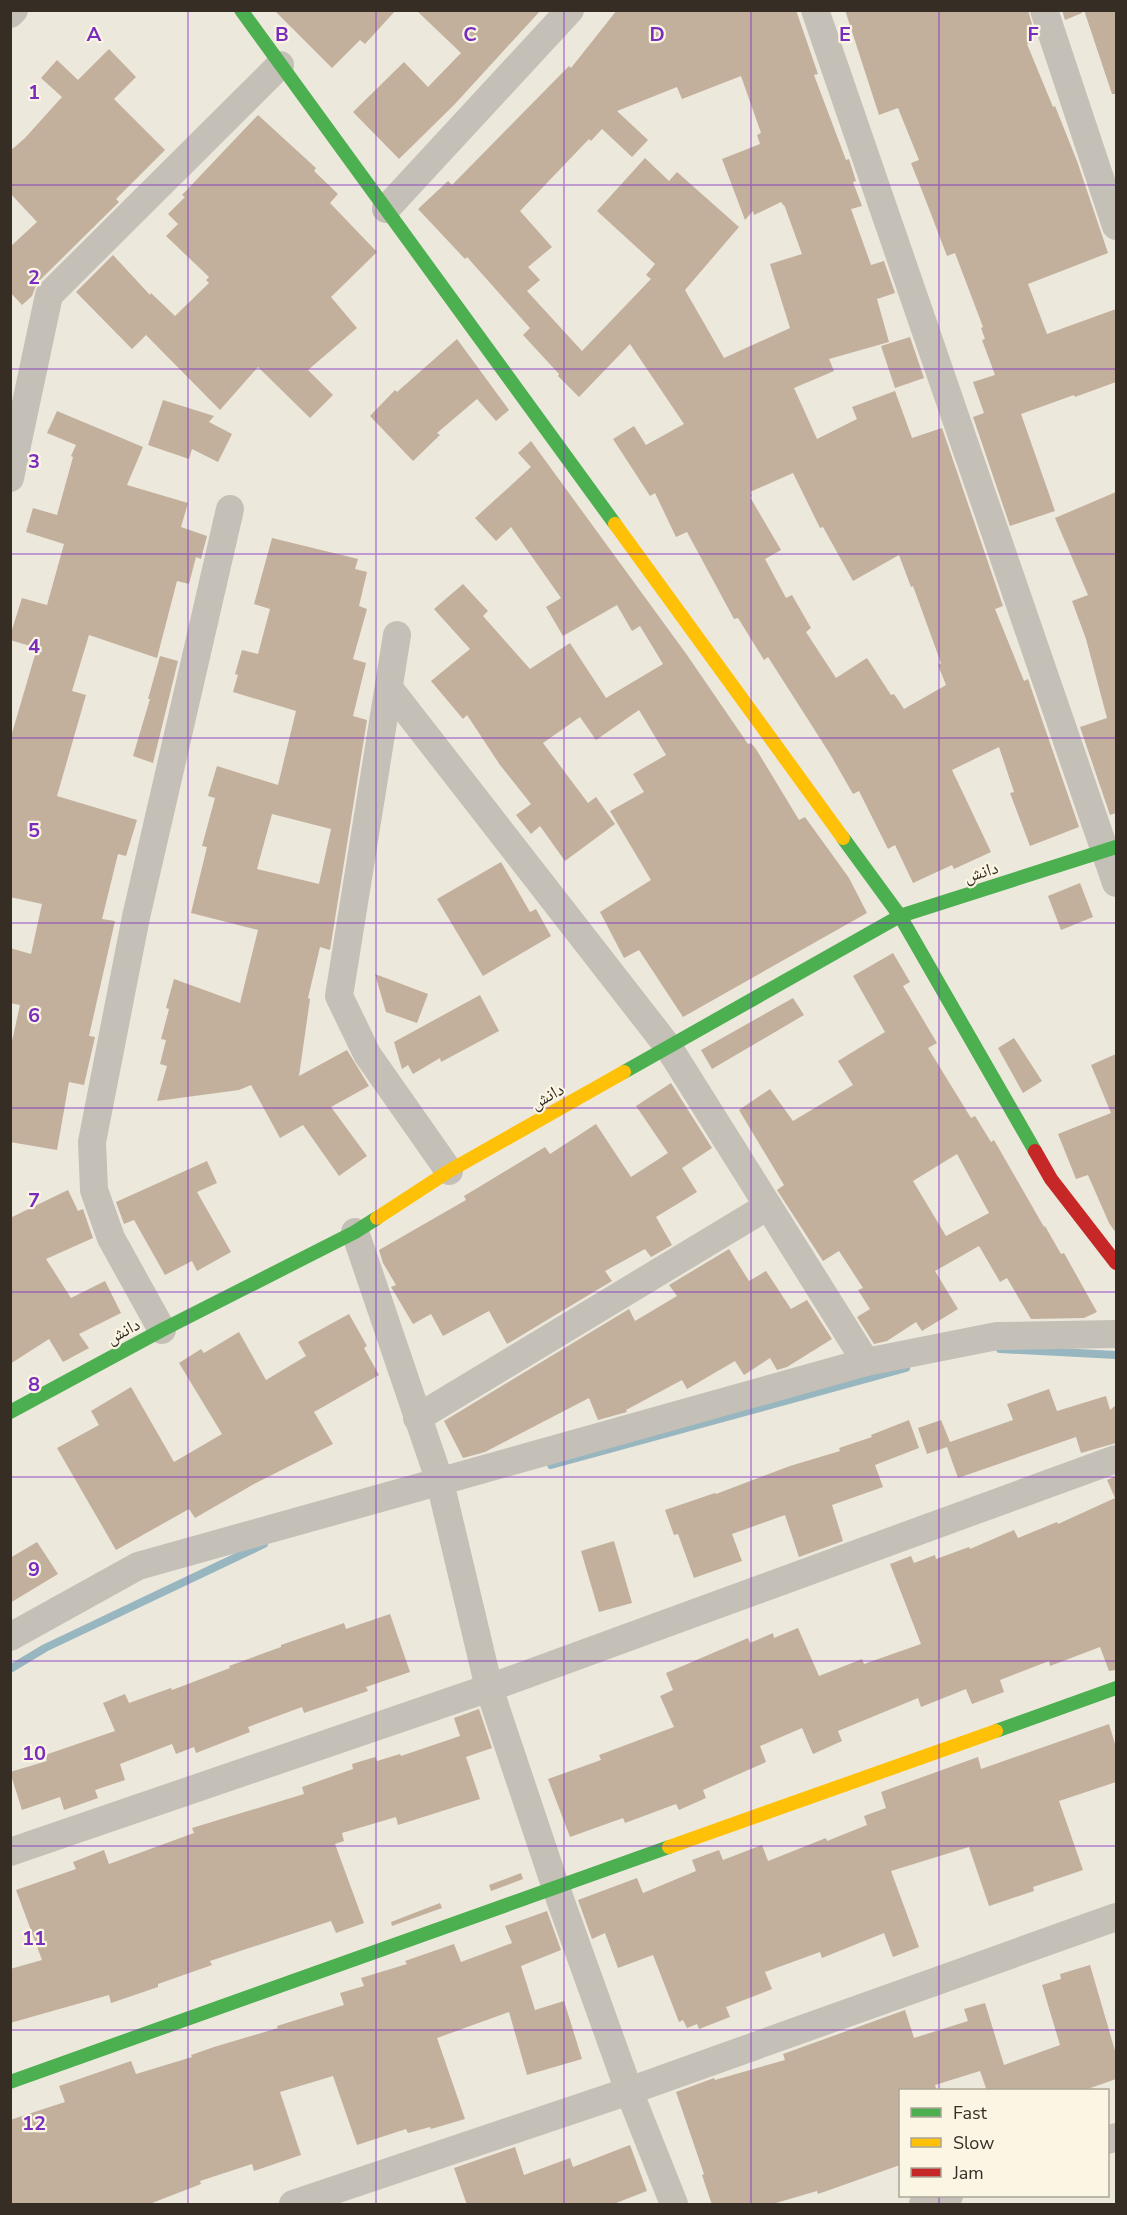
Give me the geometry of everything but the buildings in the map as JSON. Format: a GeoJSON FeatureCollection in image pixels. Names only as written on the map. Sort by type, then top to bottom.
{"type":"FeatureCollection","features":[{"type":"Feature","properties":{"kind":"street"},"geometry":{"type":"LineString","coordinates":[[241,10],[900,916],[1051,1179],[1116,1263]]}},
{"type":"Feature","properties":{"kind":"street"},"geometry":{"type":"LineString","coordinates":[[386,209],[570,10]]}},
{"type":"Feature","properties":{"kind":"street"},"geometry":{"type":"LineString","coordinates":[[815,10],[1111,849],[1116,883]]}},
{"type":"Feature","properties":{"kind":"street"},"geometry":{"type":"LineString","coordinates":[[1044,10],[1116,226]]}},
{"type":"Feature","properties":{"kind":"street"},"geometry":{"type":"LineString","coordinates":[[10,478],[49,295],[280,64]]}},
{"type":"Feature","properties":{"kind":"street"},"geometry":{"type":"LineString","coordinates":[[162,1330],[111,1238],[94,1190],[92,1142],[136,917],[230,509]]}},
{"type":"Feature","properties":{"kind":"street"},"geometry":{"type":"LineString","coordinates":[[397,635],[339,996],[367,1054],[449,1171]]}},
{"type":"Feature","properties":{"kind":"street"},"geometry":{"type":"LineString","coordinates":[[389,688],[669,1048],[866,1362]]}},
{"type":"Feature","properties":{"kind":"street","name":"دانش"},"geometry":{"type":"LineString","coordinates":[[10,1412],[162,1330],[355,1232],[449,1171],[900,916],[1111,849]]}},
{"type":"Feature","properties":{"kind":"street"},"geometry":{"type":"LineString","coordinates":[[417,1418],[768,1206]]}},
{"type":"Feature","properties":{"kind":"street"},"geometry":{"type":"LineString","coordinates":[[355,1232],[440,1482],[489,1688],[556,1888],[629,2091],[674,2205]]}},
{"type":"Feature","properties":{"kind":"street"},"geometry":{"type":"LineString","coordinates":[[10,1637],[138,1566],[866,1362],[997,1336],[1116,1334]]}},
{"type":"Feature","properties":{"kind":"street"},"geometry":{"type":"LineString","coordinates":[[10,1852],[489,1688],[1116,1459]]}},
{"type":"Feature","properties":{"kind":"street"},"geometry":{"type":"LineString","coordinates":[[10,2082],[1116,1688]]}},
{"type":"Feature","properties":{"kind":"street"},"geometry":{"type":"LineString","coordinates":[[293,2205],[629,2091],[1116,1917]]}},
{"type":"Feature","properties":{"kind":"street"},"geometry":{"type":"LineString","coordinates":[[923,2205],[946,2197]]}},
{"type":"Feature","properties":{"kind":"waterway"},"geometry":{"type":"LineString","coordinates":[[1000,1349],[1116,1355]]}},
{"type":"Feature","properties":{"kind":"waterway"},"geometry":{"type":"LineString","coordinates":[[551,1465],[906,1368]]}},
{"type":"Feature","properties":{"kind":"waterway"},"geometry":{"type":"LineString","coordinates":[[10,1669],[45,1648],[264,1544]]}},
{"type":"Feature","properties":{"kind":"traffic: fast"},"geometry":{"type":"LineString","coordinates":[[241,10],[615,524]]}},
{"type":"Feature","properties":{"kind":"traffic: fast"},"geometry":{"type":"LineString","coordinates":[[843,838],[900,916],[1035,1151]]}},
{"type":"Feature","properties":{"kind":"traffic: fast"},"geometry":{"type":"LineString","coordinates":[[624,1072],[900,916],[1116,847]]}},
{"type":"Feature","properties":{"kind":"traffic: fast"},"geometry":{"type":"LineString","coordinates":[[10,1412],[162,1330],[355,1232],[377,1218]]}},
{"type":"Feature","properties":{"kind":"traffic: fast"},"geometry":{"type":"LineString","coordinates":[[996,1731],[1116,1688]]}},
{"type":"Feature","properties":{"kind":"traffic: fast"},"geometry":{"type":"LineString","coordinates":[[10,2082],[669,1847]]}},
{"type":"Feature","properties":{"kind":"traffic: slow"},"geometry":{"type":"LineString","coordinates":[[615,524],[843,838]]}},
{"type":"Feature","properties":{"kind":"traffic: slow"},"geometry":{"type":"LineString","coordinates":[[377,1218],[449,1171],[624,1072]]}},
{"type":"Feature","properties":{"kind":"traffic: slow"},"geometry":{"type":"LineString","coordinates":[[669,1847],[996,1731]]}},
{"type":"Feature","properties":{"kind":"traffic: jam"},"geometry":{"type":"LineString","coordinates":[[1035,1151],[1051,1179],[1116,1263]]}}]}
